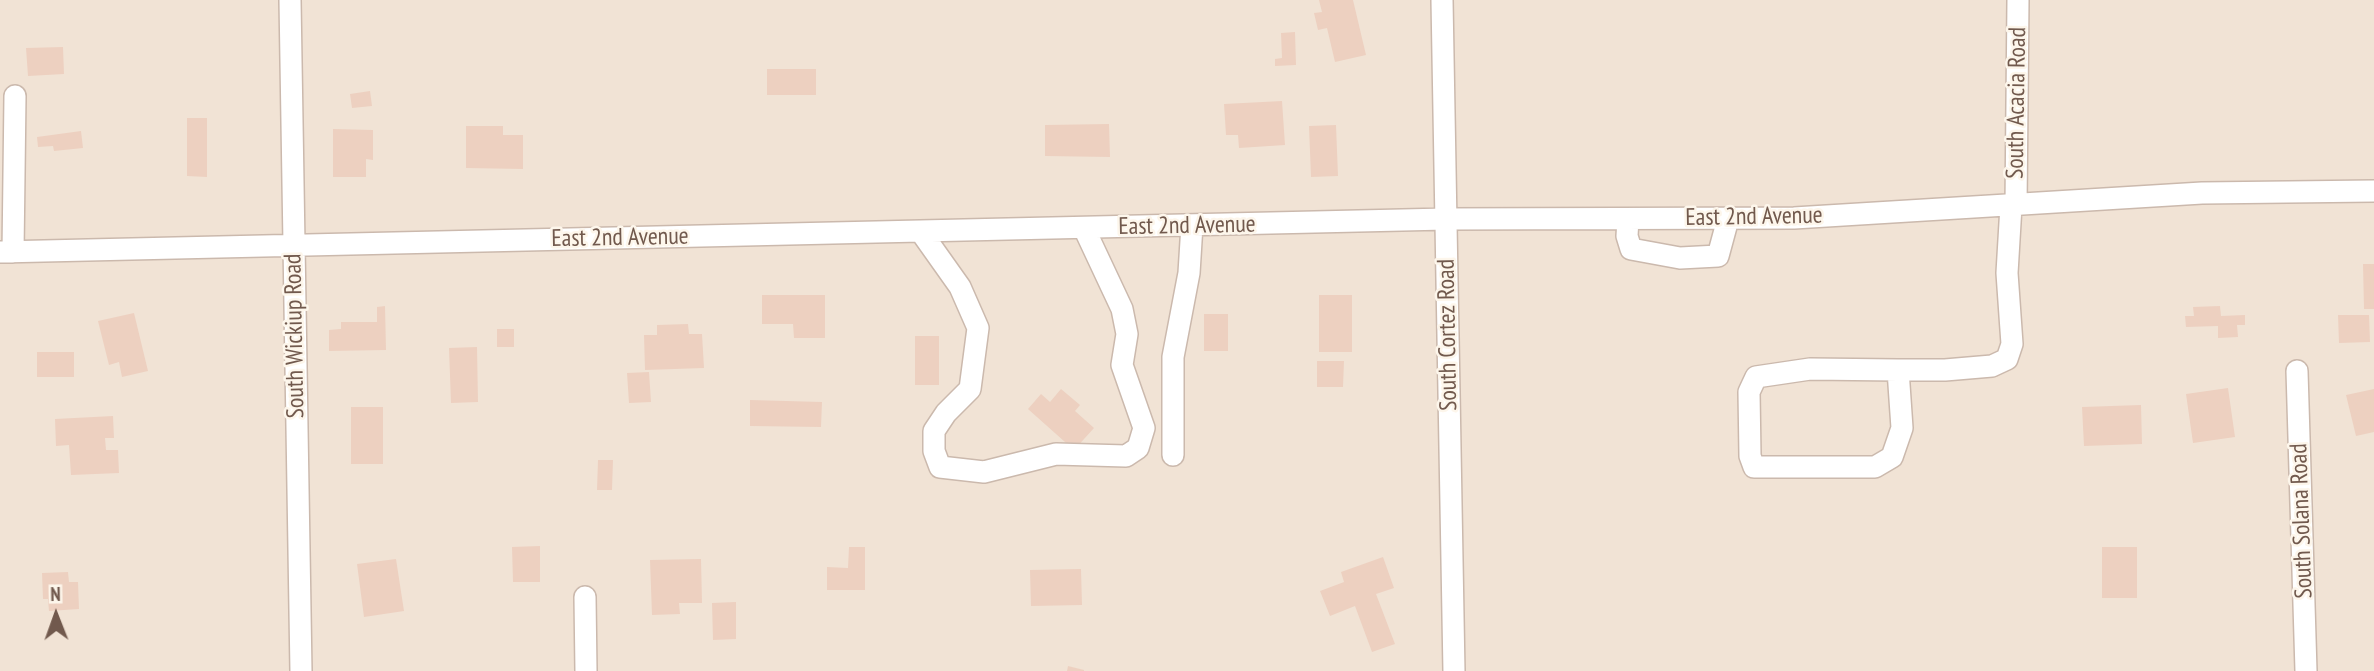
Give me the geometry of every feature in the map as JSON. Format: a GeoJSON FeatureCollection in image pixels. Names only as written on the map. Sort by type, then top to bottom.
{"type":"FeatureCollection","features":[{"type":"Feature","properties":{"kind":"street","name":"South Wickiup Road"},"geometry":{"type":"LineString","coordinates":[[290,0],[301,671]]}},
{"type":"Feature","properties":{"kind":"street","name":"South Cortez Road"},"geometry":{"type":"LineString","coordinates":[[1442,0],[1454,671]]}},
{"type":"Feature","properties":{"kind":"street","name":"South Acacia Road"},"geometry":{"type":"LineString","coordinates":[[1898,370],[1992,366],[2007,359],[2012,344],[2007,273],[2013,206],[2018,0]]}},
{"type":"Feature","properties":{"kind":"street"},"geometry":{"type":"LineString","coordinates":[[7,252],[15,96]]}},
{"type":"Feature","properties":{"kind":"street","name":"East 2nd Avenue"},"geometry":{"type":"LineString","coordinates":[[7,252],[1446,219],[1794,218],[2202,193],[2374,191]]}},
{"type":"Feature","properties":{"kind":"street"},"geometry":{"type":"LineString","coordinates":[[1628,219],[1627,236],[1631,249],[1680,258],[1718,256],[1728,219]]}},
{"type":"Feature","properties":{"kind":"street"},"geometry":{"type":"LineString","coordinates":[[1173,455],[1173,358],[1189,273],[1192,225]]}},
{"type":"Feature","properties":{"kind":"street"},"geometry":{"type":"LineString","coordinates":[[921,232],[960,286],[978,328],[970,389],[946,413],[934,431],[933,451],[940,467],[984,472],[1056,454],[1126,456],[1138,448],[1144,428],[1122,365],[1127,334],[1122,309],[1084,228]]}},
{"type":"Feature","properties":{"kind":"street"},"geometry":{"type":"LineString","coordinates":[[1810,369],[1898,370],[1902,428],[1892,457],[1875,467],[1754,467],[1750,456],[1749,392],[1756,377],[1810,369]]}},
{"type":"Feature","properties":{"kind":"street","name":"South Solana Road"},"geometry":{"type":"LineString","coordinates":[[2297,371],[2306,671]]}},
{"type":"Feature","properties":{"kind":"street"},"geometry":{"type":"LineString","coordinates":[[585,597],[586,671]]}},
{"type":"Feature","properties":{"kind":"shaded area"},"geometry":{"type":"Polygon","coordinates":[[[0,0],[2374,0],[2374,671],[0,671],[0,0]]]}},
{"type":"Feature","properties":{"kind":"building"},"geometry":{"type":"Polygon","coordinates":[[[1319,0],[1353,0],[1366,55],[1335,62],[1327,28],[1318,30],[1314,13],[1322,12],[1319,0]]]}},
{"type":"Feature","properties":{"kind":"building"},"geometry":{"type":"Polygon","coordinates":[[[1295,32],[1296,65],[1275,66],[1275,59],[1282,58],[1281,33],[1295,32]]]}},
{"type":"Feature","properties":{"kind":"building"},"geometry":{"type":"Polygon","coordinates":[[[63,47],[64,74],[28,76],[26,48],[63,47]]]}},
{"type":"Feature","properties":{"kind":"building"},"geometry":{"type":"Polygon","coordinates":[[[767,69],[816,69],[816,95],[767,95],[767,69]]]}},
{"type":"Feature","properties":{"kind":"building"},"geometry":{"type":"Polygon","coordinates":[[[370,91],[372,106],[352,108],[350,94],[370,91]]]}},
{"type":"Feature","properties":{"kind":"building"},"geometry":{"type":"Polygon","coordinates":[[[1282,101],[1285,145],[1239,148],[1238,135],[1226,135],[1224,104],[1282,101]]]}},
{"type":"Feature","properties":{"kind":"building"},"geometry":{"type":"Polygon","coordinates":[[[187,118],[207,118],[207,177],[187,176],[187,118]]]}},
{"type":"Feature","properties":{"kind":"building"},"geometry":{"type":"Polygon","coordinates":[[[1109,124],[1110,157],[1045,156],[1045,125],[1109,124]]]}},
{"type":"Feature","properties":{"kind":"building"},"geometry":{"type":"Polygon","coordinates":[[[1336,125],[1338,176],[1311,177],[1309,126],[1336,125]]]}},
{"type":"Feature","properties":{"kind":"building"},"geometry":{"type":"Polygon","coordinates":[[[466,126],[503,126],[503,135],[523,135],[523,169],[466,168],[466,126]]]}},
{"type":"Feature","properties":{"kind":"building"},"geometry":{"type":"Polygon","coordinates":[[[333,129],[373,130],[373,160],[366,159],[366,177],[333,177],[333,129]]]}},
{"type":"Feature","properties":{"kind":"building"},"geometry":{"type":"Polygon","coordinates":[[[81,131],[83,148],[54,151],[53,146],[38,147],[37,137],[81,131]]]}},
{"type":"Feature","properties":{"kind":"building"},"geometry":{"type":"Polygon","coordinates":[[[2363,264],[2374,264],[2374,309],[2364,309],[2363,264]]]}},
{"type":"Feature","properties":{"kind":"building"},"geometry":{"type":"Polygon","coordinates":[[[762,295],[825,295],[825,338],[794,338],[793,324],[762,324],[762,295]]]}},
{"type":"Feature","properties":{"kind":"building"},"geometry":{"type":"Polygon","coordinates":[[[1319,295],[1352,295],[1352,352],[1319,352],[1319,295]]]}},
{"type":"Feature","properties":{"kind":"building"},"geometry":{"type":"Polygon","coordinates":[[[385,306],[386,350],[329,351],[329,330],[341,329],[341,322],[377,322],[377,307],[385,306]]]}},
{"type":"Feature","properties":{"kind":"building"},"geometry":{"type":"Polygon","coordinates":[[[2220,306],[2221,316],[2245,315],[2245,325],[2237,325],[2238,337],[2218,338],[2218,326],[2186,327],[2185,316],[2194,316],[2193,307],[2220,306]]]}},
{"type":"Feature","properties":{"kind":"building"},"geometry":{"type":"Polygon","coordinates":[[[134,313],[148,371],[122,377],[119,362],[109,365],[98,321],[134,313]]]}},
{"type":"Feature","properties":{"kind":"building"},"geometry":{"type":"Polygon","coordinates":[[[1204,314],[1228,314],[1228,351],[1204,351],[1204,314]]]}},
{"type":"Feature","properties":{"kind":"building"},"geometry":{"type":"Polygon","coordinates":[[[2338,315],[2369,315],[2370,342],[2339,343],[2338,315]]]}},
{"type":"Feature","properties":{"kind":"building"},"geometry":{"type":"Polygon","coordinates":[[[688,324],[689,334],[702,334],[704,368],[645,370],[644,335],[657,335],[657,325],[688,324]]]}},
{"type":"Feature","properties":{"kind":"building"},"geometry":{"type":"Polygon","coordinates":[[[497,329],[514,329],[514,347],[497,347],[497,329]]]}},
{"type":"Feature","properties":{"kind":"building"},"geometry":{"type":"Polygon","coordinates":[[[915,336],[939,336],[939,385],[915,385],[915,336]]]}},
{"type":"Feature","properties":{"kind":"building"},"geometry":{"type":"Polygon","coordinates":[[[477,347],[478,402],[451,403],[449,348],[477,347]]]}},
{"type":"Feature","properties":{"kind":"building"},"geometry":{"type":"Polygon","coordinates":[[[37,352],[74,352],[74,377],[37,377],[37,352]]]}},
{"type":"Feature","properties":{"kind":"building"},"geometry":{"type":"Polygon","coordinates":[[[1317,361],[1344,361],[1343,387],[1317,387],[1317,361]]]}},
{"type":"Feature","properties":{"kind":"building"},"geometry":{"type":"Polygon","coordinates":[[[649,372],[651,402],[629,403],[627,373],[649,372]]]}},
{"type":"Feature","properties":{"kind":"building"},"geometry":{"type":"Polygon","coordinates":[[[2228,388],[2235,437],[2193,443],[2186,394],[2228,388]]]}},
{"type":"Feature","properties":{"kind":"building"},"geometry":{"type":"Polygon","coordinates":[[[1061,389],[1080,405],[1075,411],[1094,428],[1074,450],[1028,409],[1041,394],[1050,402],[1061,389]]]}},
{"type":"Feature","properties":{"kind":"building"},"geometry":{"type":"Polygon","coordinates":[[[2374,389],[2374,432],[2356,436],[2346,395],[2374,389]]]}},
{"type":"Feature","properties":{"kind":"building"},"geometry":{"type":"Polygon","coordinates":[[[750,400],[822,402],[821,427],[750,426],[750,400]]]}},
{"type":"Feature","properties":{"kind":"building"},"geometry":{"type":"Polygon","coordinates":[[[2141,405],[2142,444],[2084,446],[2082,407],[2141,405]]]}},
{"type":"Feature","properties":{"kind":"building"},"geometry":{"type":"Polygon","coordinates":[[[351,407],[383,407],[383,464],[351,464],[351,407]]]}},
{"type":"Feature","properties":{"kind":"building"},"geometry":{"type":"Polygon","coordinates":[[[113,416],[114,438],[105,438],[106,450],[118,450],[119,473],[71,475],[69,445],[56,446],[55,419],[113,416]]]}},
{"type":"Feature","properties":{"kind":"building"},"geometry":{"type":"Polygon","coordinates":[[[598,460],[613,460],[612,490],[597,490],[598,460]]]}},
{"type":"Feature","properties":{"kind":"building"},"geometry":{"type":"Polygon","coordinates":[[[540,546],[540,582],[513,582],[512,547],[540,546]]]}},
{"type":"Feature","properties":{"kind":"building"},"geometry":{"type":"Polygon","coordinates":[[[849,547],[865,547],[865,590],[827,590],[827,567],[848,568],[849,547]]]}},
{"type":"Feature","properties":{"kind":"building"},"geometry":{"type":"Polygon","coordinates":[[[2102,547],[2137,547],[2137,598],[2102,598],[2102,547]]]}},
{"type":"Feature","properties":{"kind":"building"},"geometry":{"type":"Polygon","coordinates":[[[1383,557],[1394,588],[1376,594],[1395,644],[1372,652],[1355,606],[1330,616],[1320,591],[1344,582],[1341,572],[1383,557]]]}},
{"type":"Feature","properties":{"kind":"building"},"geometry":{"type":"Polygon","coordinates":[[[396,559],[404,611],[364,617],[357,564],[396,559]]]}},
{"type":"Feature","properties":{"kind":"building"},"geometry":{"type":"Polygon","coordinates":[[[701,559],[702,603],[679,603],[680,614],[652,615],[650,560],[701,559]]]}},
{"type":"Feature","properties":{"kind":"building"},"geometry":{"type":"Polygon","coordinates":[[[1081,569],[1082,605],[1031,606],[1030,570],[1081,569]]]}},
{"type":"Feature","properties":{"kind":"building"},"geometry":{"type":"Polygon","coordinates":[[[68,572],[69,582],[78,582],[79,609],[49,611],[48,599],[43,599],[42,573],[68,572]]]}},
{"type":"Feature","properties":{"kind":"building"},"geometry":{"type":"Polygon","coordinates":[[[736,602],[736,639],[713,640],[712,603],[736,602]]]}},
{"type":"Feature","properties":{"kind":"building"},"geometry":{"type":"Polygon","coordinates":[[[1068,666],[1084,670],[1084,671],[1067,671],[1068,666]]]}}]}
